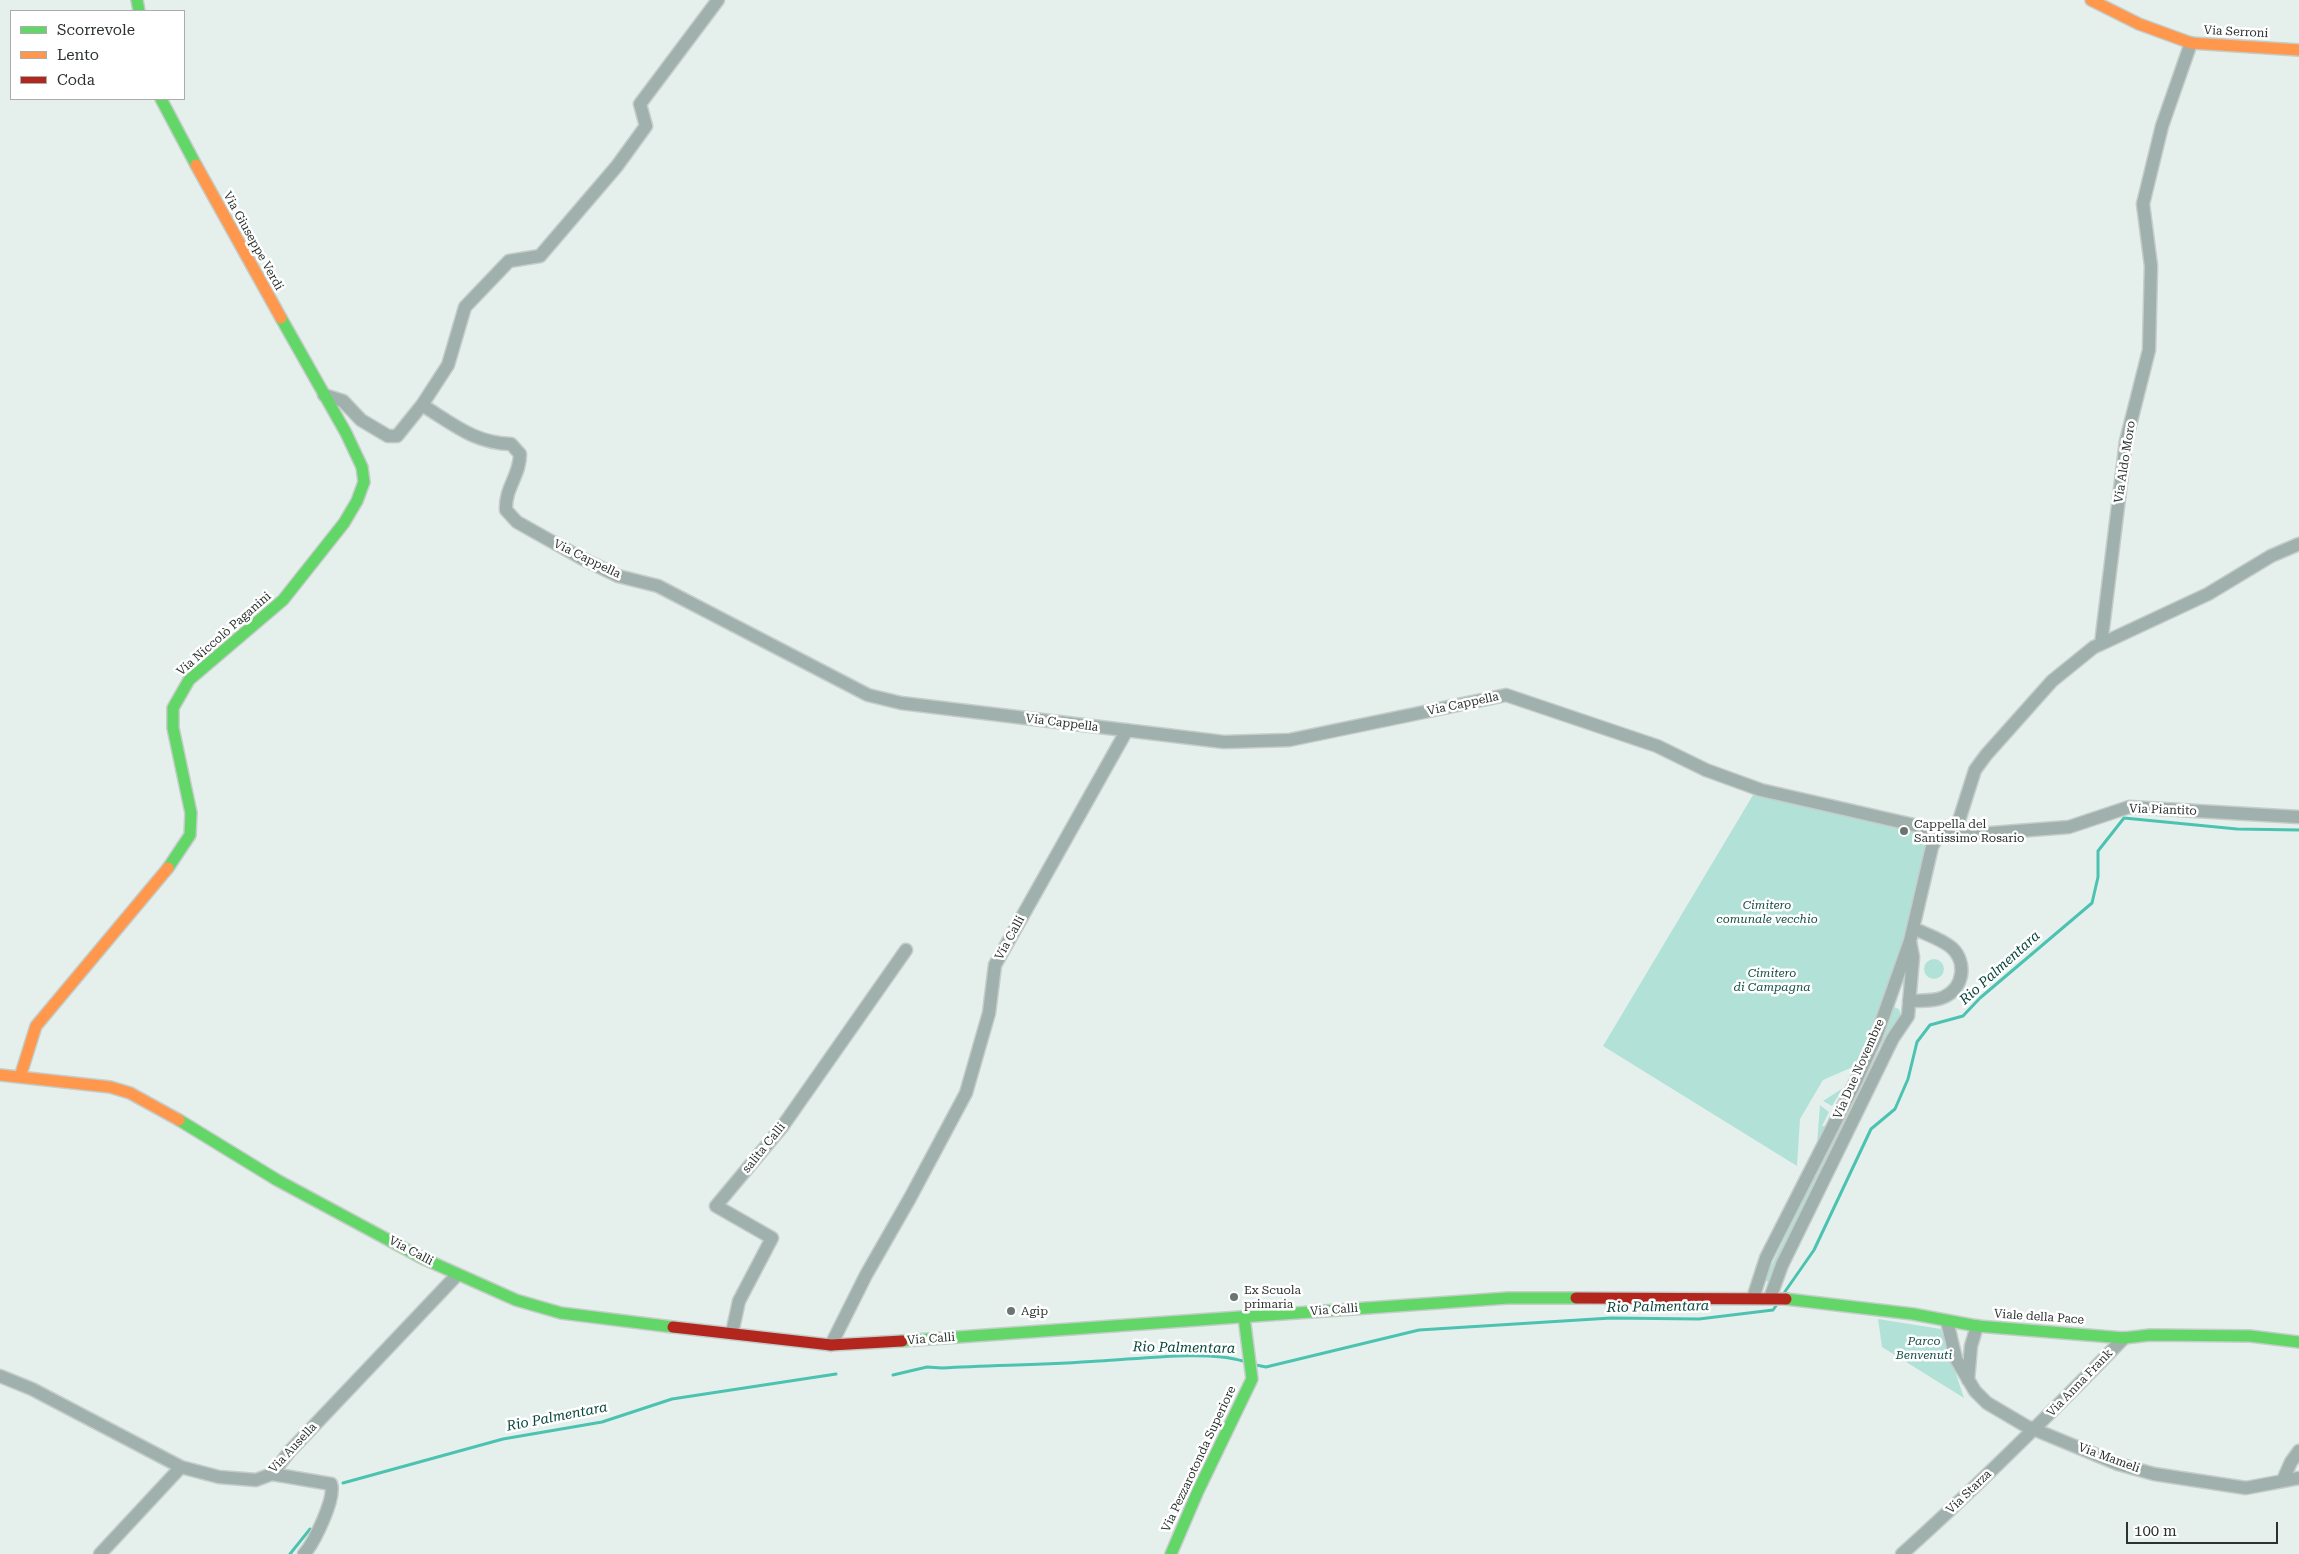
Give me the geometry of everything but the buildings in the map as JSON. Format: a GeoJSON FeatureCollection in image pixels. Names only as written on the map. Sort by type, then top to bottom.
{"type":"FeatureCollection","features":[{"type":"Feature","properties":{"kind":"main road","name":"Via Serroni"},"geometry":{"type":"LineString","coordinates":[[2091,0],[2139,24],[2191,43],[2299,50]]}},
{"type":"Feature","properties":{"kind":"main road","name":"Via Giuseppe Verdi"},"geometry":{"type":"LineString","coordinates":[[161,100],[175,128],[324,395]]}},
{"type":"Feature","properties":{"kind":"main road","name":"Via Niccolò Paganini"},"geometry":{"type":"LineString","coordinates":[[20,1077],[36,1026],[176,859],[190,835],[191,813],[173,728],[172,708],[178,696],[189,680],[283,600],[344,523],[357,501],[364,482],[362,467],[324,395]]}},
{"type":"Feature","properties":{"kind":"main road","name":"Via Calli"},"geometry":{"type":"LineString","coordinates":[[0,1075],[95,1084],[130,1094],[181,1121],[276,1180],[457,1275],[516,1300],[561,1313],[831,1345],[1508,1298],[1775,1298]]}},
{"type":"Feature","properties":{"kind":"main road","name":"Viale della Pace"},"geometry":{"type":"LineString","coordinates":[[1775,1298],[1853,1306],[1977,1326],[2124,1338],[2150,1335],[2250,1336],[2299,1342]]}},
{"type":"Feature","properties":{"kind":"main road","name":"Via Pezzarotonda Superiore"},"geometry":{"type":"LineString","coordinates":[[1171,1554],[1198,1491],[1252,1379],[1244,1316]]}},
{"type":"Feature","properties":{"kind":"street"},"geometry":{"type":"LineString","coordinates":[[324,395],[343,401],[361,420],[388,436],[397,436],[422,405],[448,366],[465,307],[509,261],[540,256],[617,166],[646,126],[640,104],[718,0]]}},
{"type":"Feature","properties":{"kind":"street","name":"Via Aldo Moro"},"geometry":{"type":"LineString","coordinates":[[2101,644],[2126,441],[2149,350],[2151,266],[2143,204],[2162,126],[2191,43]]}},
{"type":"Feature","properties":{"kind":"street","name":"Via Cappella"},"geometry":{"type":"LineString","coordinates":[[422,405],[475,438],[489,443],[512,444],[520,454],[520,465],[505,496],[506,510],[517,522],[583,559],[618,576],[658,586],[868,695],[901,703],[1224,742],[1289,740],[1506,695],[1658,746],[1706,770],[1761,790],[1940,831]]}},
{"type":"Feature","properties":{"kind":"street"},"geometry":{"type":"LineString","coordinates":[[1955,833],[1975,770],[1986,754],[2052,681],[2094,647],[2208,594],[2271,556],[2299,544]]}},
{"type":"Feature","properties":{"kind":"street","name":"Via Calli"},"geometry":{"type":"LineString","coordinates":[[831,1345],[866,1274],[910,1198],[966,1093],[989,1013],[995,965],[1128,730]]}},
{"type":"Feature","properties":{"kind":"street","name":"Via Piantito"},"geometry":{"type":"LineString","coordinates":[[1940,831],[1980,834],[2069,827],[2129,807],[2299,817]]}},
{"type":"Feature","properties":{"kind":"street","name":"Via Due Novembre"},"geometry":{"type":"LineString","coordinates":[[1753,1298],[1766,1258],[1856,1081],[1876,1037],[1912,935],[1932,847],[1940,831]]}},
{"type":"Feature","properties":{"kind":"street"},"geometry":{"type":"LineString","coordinates":[[1909,1001],[1944,997],[1959,983],[1962,973],[1957,953],[1950,946],[1912,935]]}},
{"type":"Feature","properties":{"kind":"street","name":"Via Due Novembre"},"geometry":{"type":"LineString","coordinates":[[1775,1298],[1782,1265],[1893,1038],[1908,1016],[1913,957],[1912,935]]}},
{"type":"Feature","properties":{"kind":"street","name":"salita Calli"},"geometry":{"type":"LineString","coordinates":[[732,1333],[739,1301],[772,1238],[716,1206],[782,1127],[906,950]]}},
{"type":"Feature","properties":{"kind":"street","name":"Via Ausella"},"geometry":{"type":"LineString","coordinates":[[0,1376],[32,1389],[181,1467],[219,1477],[256,1480],[272,1474],[297,1444],[457,1275]]}},
{"type":"Feature","properties":{"kind":"street","name":"Via Mameli"},"geometry":{"type":"LineString","coordinates":[[1947,1321],[1956,1359],[1968,1380],[1987,1403],[2035,1429],[2118,1464],[2154,1474],[2246,1488],[2299,1478]]}},
{"type":"Feature","properties":{"kind":"street"},"geometry":{"type":"LineString","coordinates":[[1968,1380],[1971,1346],[1977,1326]]}},
{"type":"Feature","properties":{"kind":"street","name":"Via Anna Frank"},"geometry":{"type":"LineString","coordinates":[[2035,1429],[2124,1338]]}},
{"type":"Feature","properties":{"kind":"street","name":"Via Starza"},"geometry":{"type":"LineString","coordinates":[[1902,1554],[1952,1510],[2035,1429]]}},
{"type":"Feature","properties":{"kind":"street"},"geometry":{"type":"LineString","coordinates":[[2283,1480],[2291,1462],[2299,1451]]}},
{"type":"Feature","properties":{"kind":"street"},"geometry":{"type":"LineString","coordinates":[[100,1554],[181,1467]]}},
{"type":"Feature","properties":{"kind":"street"},"geometry":{"type":"LineString","coordinates":[[272,1474],[331,1484],[333,1490],[331,1498],[308,1552]]}},
{"type":"Feature","properties":{"kind":"green space","name":"Cimitero di Campagna"},"geometry":{"type":"Polygon","coordinates":[[[1756,790],[1932,831],[1906,932],[1864,1053],[1855,1066],[1823,1080],[1800,1119],[1797,1166],[1603,1046],[1756,790]]]}},
{"type":"Feature","properties":{"kind":"green space"},"geometry":{"type":"Polygon","coordinates":[[[1934,959],[1941,962],[1944,969],[1941,976],[1934,979],[1927,976],[1924,969],[1927,962],[1934,959]]]}},
{"type":"Feature","properties":{"kind":"green space"},"geometry":{"type":"Polygon","coordinates":[[[1894,1007],[1899,1009],[1901,1015],[1879,1055],[1885,1024],[1894,1007]]]}},
{"type":"Feature","properties":{"kind":"green space"},"geometry":{"type":"Polygon","coordinates":[[[1843,1088],[1832,1106],[1823,1101],[1843,1088]]]}},
{"type":"Feature","properties":{"kind":"green space"},"geometry":{"type":"Polygon","coordinates":[[[1860,1088],[1862,1090],[1770,1282],[1768,1282],[1765,1279],[1856,1089],[1860,1088]]]}},
{"type":"Feature","properties":{"kind":"green space"},"geometry":{"type":"Polygon","coordinates":[[[1820,1105],[1829,1112],[1822,1126],[1827,1126],[1817,1144],[1820,1105]]]}},
{"type":"Feature","properties":{"kind":"green space","name":"Parco Benvenuti"},"geometry":{"type":"Polygon","coordinates":[[[1878,1319],[1941,1329],[1964,1398],[1882,1347],[1878,1319]]]}},
{"type":"Feature","properties":{"kind":"waterway","name":"Rio Palmentara"},"geometry":{"type":"LineString","coordinates":[[1784,1293],[1814,1250],[1871,1129],[1895,1109],[1908,1079],[1917,1042],[1930,1025],[1963,1016],[1980,998],[2092,903],[2098,877],[2098,851],[2124,818],[2237,829],[2299,830]]}},
{"type":"Feature","properties":{"kind":"waterway","name":"Rio Palmentara"},"geometry":{"type":"LineString","coordinates":[[1256,1365],[1266,1367],[1419,1330],[1611,1318],[1699,1319],[1773,1310],[1778,1303]]}},
{"type":"Feature","properties":{"kind":"waterway","name":"Rio Palmentara"},"geometry":{"type":"LineString","coordinates":[[893,1375],[927,1367],[1059,1363],[1172,1356],[1211,1356],[1243,1361]]}},
{"type":"Feature","properties":{"kind":"waterway","name":"Rio Palmentara"},"geometry":{"type":"LineString","coordinates":[[343,1483],[503,1439],[602,1422],[672,1399],[836,1374]]}},
{"type":"Feature","properties":{"kind":"waterway","name":"Rio Palmentara"},"geometry":{"type":"LineString","coordinates":[[290,1554],[310,1529]]}},
{"type":"Feature","properties":{"kind":"traffic: fast"},"geometry":{"type":"LineString","coordinates":[[137,0],[139,10]]}},
{"type":"Feature","properties":{"kind":"traffic: fast"},"geometry":{"type":"LineString","coordinates":[[162,100],[196,165]]}},
{"type":"Feature","properties":{"kind":"traffic: fast"},"geometry":{"type":"LineString","coordinates":[[168,868],[190,835],[191,813],[173,728],[173,708],[189,680],[283,600],[344,523],[357,501],[364,482],[362,467],[346,433],[281,318]]}},
{"type":"Feature","properties":{"kind":"traffic: fast"},"geometry":{"type":"LineString","coordinates":[[179,1120],[277,1180],[422,1258],[516,1300],[561,1313],[673,1327]]}},
{"type":"Feature","properties":{"kind":"traffic: fast"},"geometry":{"type":"LineString","coordinates":[[902,1341],[1508,1298],[1576,1298]]}},
{"type":"Feature","properties":{"kind":"traffic: fast"},"geometry":{"type":"LineString","coordinates":[[1786,1299],[1913,1314],[1977,1326],[2124,1338],[2150,1335],[2250,1336],[2299,1342]]}},
{"type":"Feature","properties":{"kind":"traffic: fast"},"geometry":{"type":"LineString","coordinates":[[1171,1554],[1198,1491],[1252,1379],[1244,1317]]}},
{"type":"Feature","properties":{"kind":"traffic: slow"},"geometry":{"type":"LineString","coordinates":[[2091,0],[2139,24],[2191,43],[2299,50]]}},
{"type":"Feature","properties":{"kind":"traffic: slow"},"geometry":{"type":"LineString","coordinates":[[196,165],[281,318]]}},
{"type":"Feature","properties":{"kind":"traffic: slow"},"geometry":{"type":"LineString","coordinates":[[20,1077],[36,1026],[168,868]]}},
{"type":"Feature","properties":{"kind":"traffic: slow"},"geometry":{"type":"LineString","coordinates":[[0,1075],[110,1087],[130,1093],[179,1120]]}},
{"type":"Feature","properties":{"kind":"traffic: jam"},"geometry":{"type":"LineString","coordinates":[[1576,1298],[1786,1299]]}},
{"type":"Feature","properties":{"kind":"traffic: jam"},"geometry":{"type":"LineString","coordinates":[[673,1327],[831,1345],[902,1341]]}},
{"type":"Feature","properties":{"kind":"place","name":"Cappella del Santissimo Rosario"},"geometry":{"type":"Point","coordinates":[1904,831]}},
{"type":"Feature","properties":{"kind":"place","name":"Ex Scuola primaria"},"geometry":{"type":"Point","coordinates":[1234,1297]}},
{"type":"Feature","properties":{"kind":"place","name":"Agip"},"geometry":{"type":"Point","coordinates":[1011,1311]}},
{"type":"Feature","properties":{"kind":"park label","name":"Cimitero comunale vecchio"},"geometry":{"type":"Point","coordinates":[1767,912]}}]}
